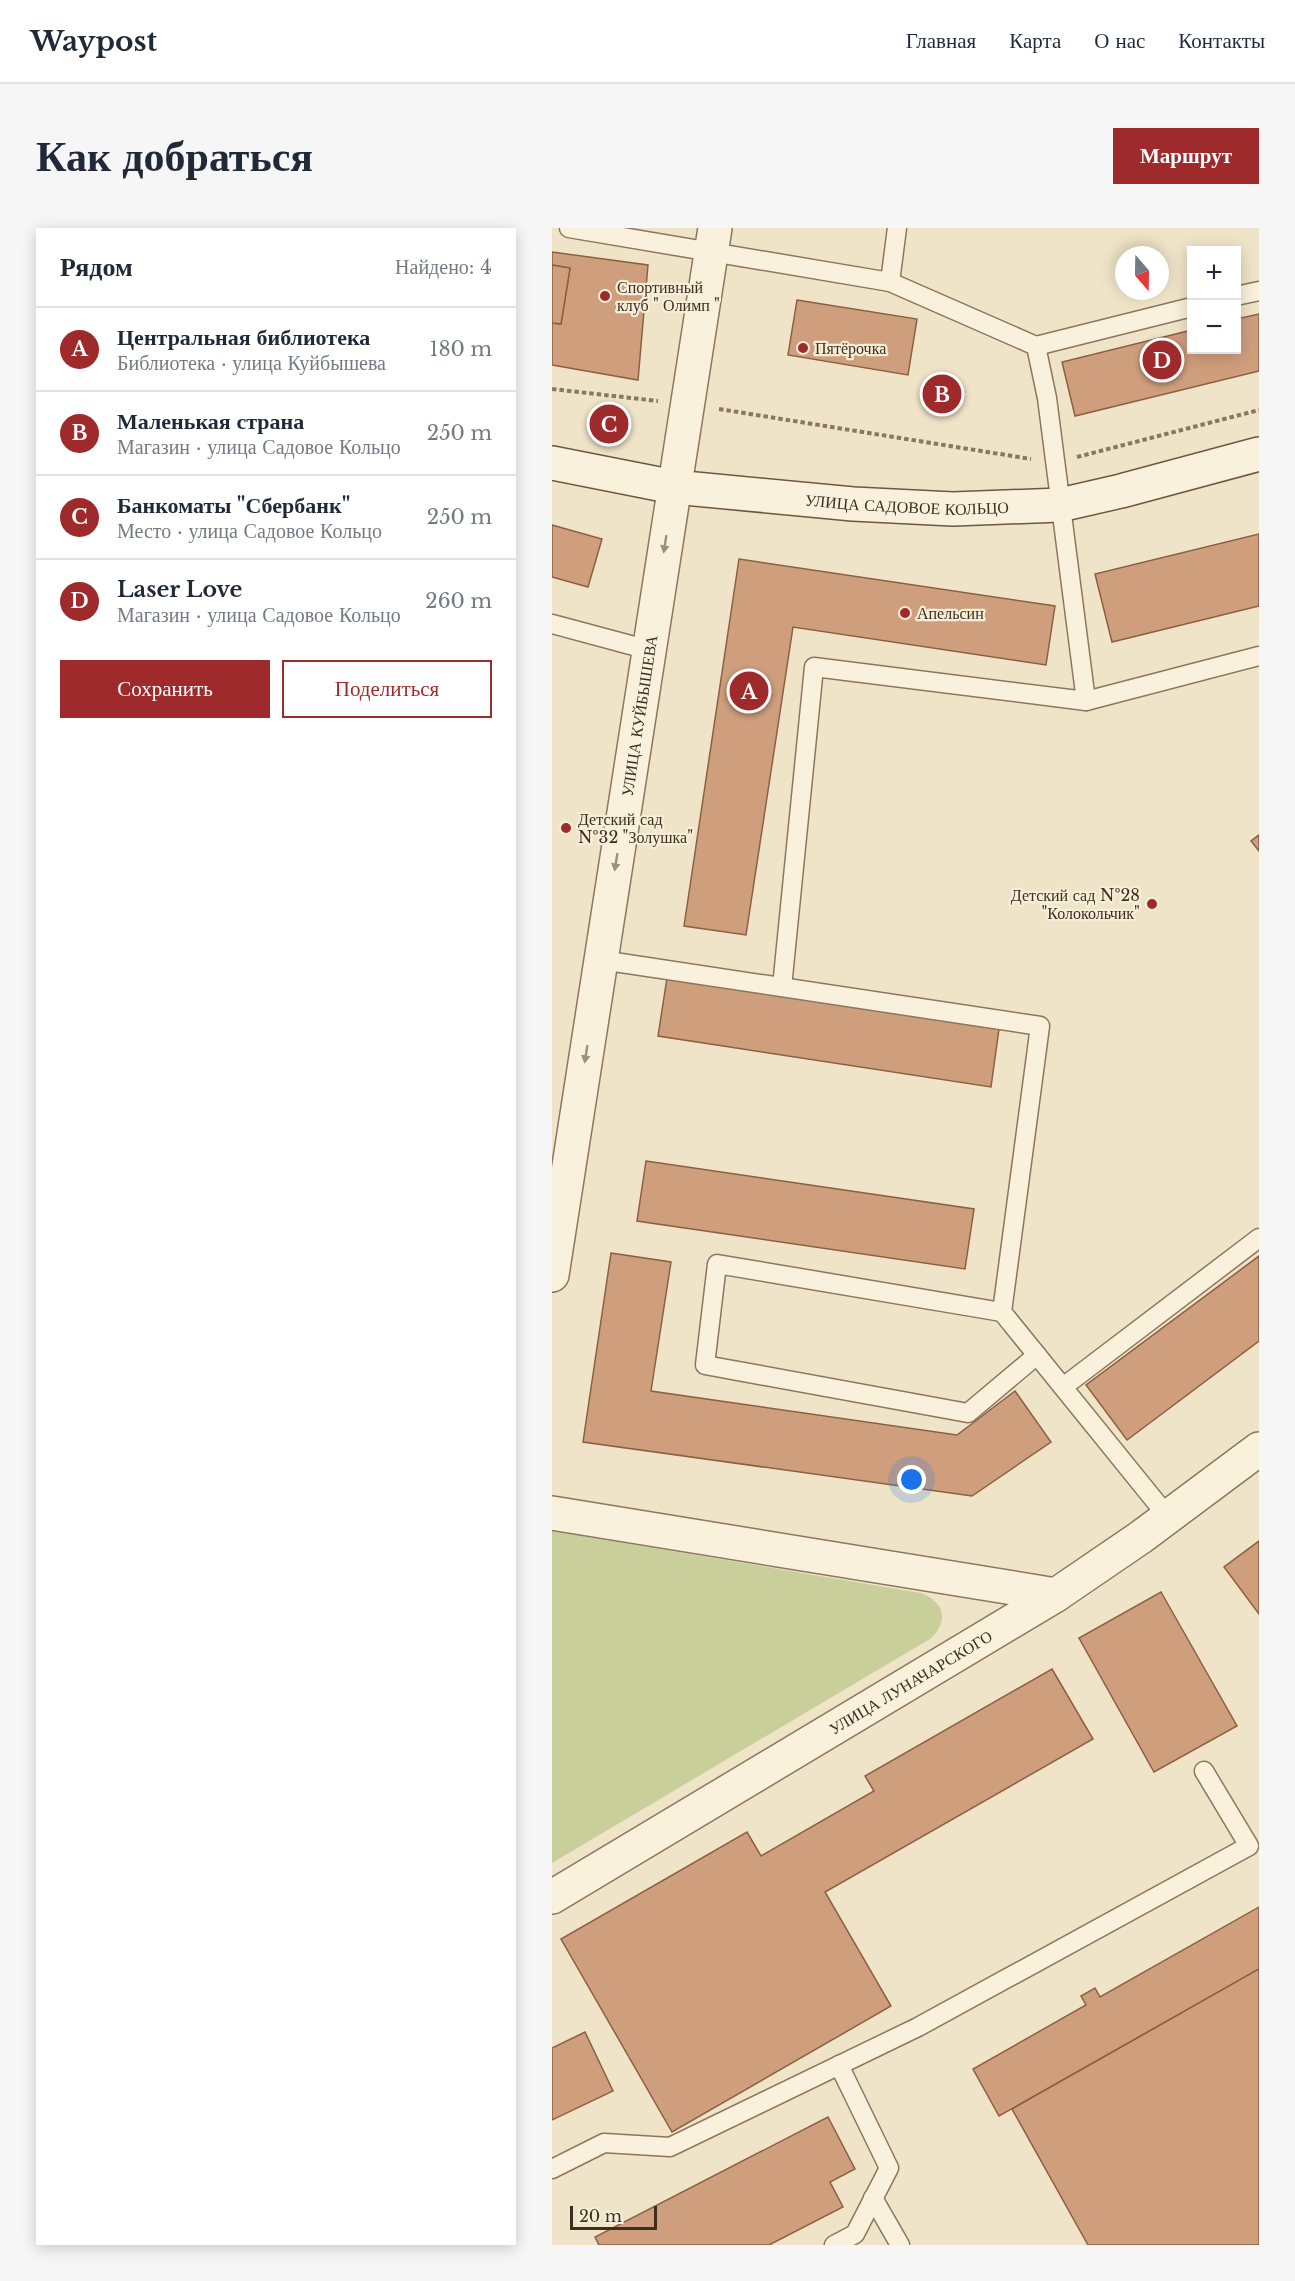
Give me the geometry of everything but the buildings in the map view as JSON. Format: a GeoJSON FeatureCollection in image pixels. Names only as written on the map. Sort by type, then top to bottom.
{"type":"FeatureCollection","features":[{"type":"Feature","properties":{"kind":"street","name":"УЛИЦА КУЙБЫШЕВА"},"geometry":{"type":"LineString","coordinates":[[552,1275],[713,241]]}},
{"type":"Feature","properties":{"kind":"street","name":"УЛИЦА САДОВОЕ КОЛЬЦО"},"geometry":{"type":"LineString","coordinates":[[552,463],[674,487],[876,505],[953,509],[1060,505],[1259,454]]}},
{"type":"Feature","properties":{"kind":"street","name":"УЛИЦА ЛУНАЧАРСКОГО"},"geometry":{"type":"LineString","coordinates":[[552,1897],[1056,1595],[1168,1517],[1259,1449]]}},
{"type":"Feature","properties":{"kind":"street"},"geometry":{"type":"LineString","coordinates":[[552,1513],[1056,1595]]}},
{"type":"Feature","properties":{"kind":"lane"},"geometry":{"type":"LineString","coordinates":[[569,228],[713,241],[890,282],[1036,346],[1187,309]]}},
{"type":"Feature","properties":{"kind":"lane"},"geometry":{"type":"LineString","coordinates":[[890,282],[897,228]]}},
{"type":"Feature","properties":{"kind":"lane"},"geometry":{"type":"LineString","coordinates":[[1241,295],[1259,291]]}},
{"type":"Feature","properties":{"kind":"lane"},"geometry":{"type":"LineString","coordinates":[[1036,346],[1047,398],[1086,701]]}},
{"type":"Feature","properties":{"kind":"lane"},"geometry":{"type":"LineString","coordinates":[[552,624],[649,650]]}},
{"type":"Feature","properties":{"kind":"lane"},"geometry":{"type":"LineString","coordinates":[[782,987],[814,667],[1086,701],[1259,656]]}},
{"type":"Feature","properties":{"kind":"lane"},"geometry":{"type":"LineString","coordinates":[[601,960],[1040,1026],[1002,1312]]}},
{"type":"Feature","properties":{"kind":"lane"},"geometry":{"type":"LineString","coordinates":[[1063,1387],[1259,1238]]}},
{"type":"Feature","properties":{"kind":"lane"},"geometry":{"type":"LineString","coordinates":[[1037,1355],[968,1413],[705,1365],[717,1264],[1002,1312],[1037,1355],[1063,1387],[1168,1517]]}},
{"type":"Feature","properties":{"kind":"lane"},"geometry":{"type":"LineString","coordinates":[[552,2169],[604,2144],[670,2147],[918,2027],[1249,1846],[1204,1771]]}},
{"type":"Feature","properties":{"kind":"lane"},"geometry":{"type":"LineString","coordinates":[[834,2245],[855,2234],[889,2168],[839,2065]]}},
{"type":"Feature","properties":{"kind":"lane"},"geometry":{"type":"LineString","coordinates":[[873,2199],[900,2245]]}},
{"type":"Feature","properties":{"kind":"path"},"geometry":{"type":"LineString","coordinates":[[552,389],[687,404],[1055,463],[1259,410]]}},
{"type":"Feature","properties":{"kind":"green space"},"geometry":{"type":"Polygon","coordinates":[[[552,1531],[921,1593],[935,1602],[942,1613],[942,1619],[936,1633],[930,1639],[552,1863],[552,1531]]]}},
{"type":"Feature","properties":{"kind":"place","name":"Спортивный клуб \" Олимп \""},"geometry":{"type":"Point","coordinates":[605,296]}},
{"type":"Feature","properties":{"kind":"place","name":"Пятёрочка"},"geometry":{"type":"Point","coordinates":[803,348]}},
{"type":"Feature","properties":{"kind":"place","name":"Laser Love"},"geometry":{"type":"Point","coordinates":[1162,360]}},
{"type":"Feature","properties":{"kind":"place","name":"Маленькая страна"},"geometry":{"type":"Point","coordinates":[942,394]}},
{"type":"Feature","properties":{"kind":"place","name":"Банкоматы \"Сбербанк\""},"geometry":{"type":"Point","coordinates":[609,424]}},
{"type":"Feature","properties":{"kind":"place","name":"Апельсин"},"geometry":{"type":"Point","coordinates":[905,613]}},
{"type":"Feature","properties":{"kind":"place","name":"Центральная библиотека"},"geometry":{"type":"Point","coordinates":[749,691]}},
{"type":"Feature","properties":{"kind":"place","name":"Детский сад №32 \"Золушка\""},"geometry":{"type":"Point","coordinates":[566,828]}},
{"type":"Feature","properties":{"kind":"place","name":"Детский сад №28 \"Колокольчик\""},"geometry":{"type":"Point","coordinates":[1152,904]}}]}
